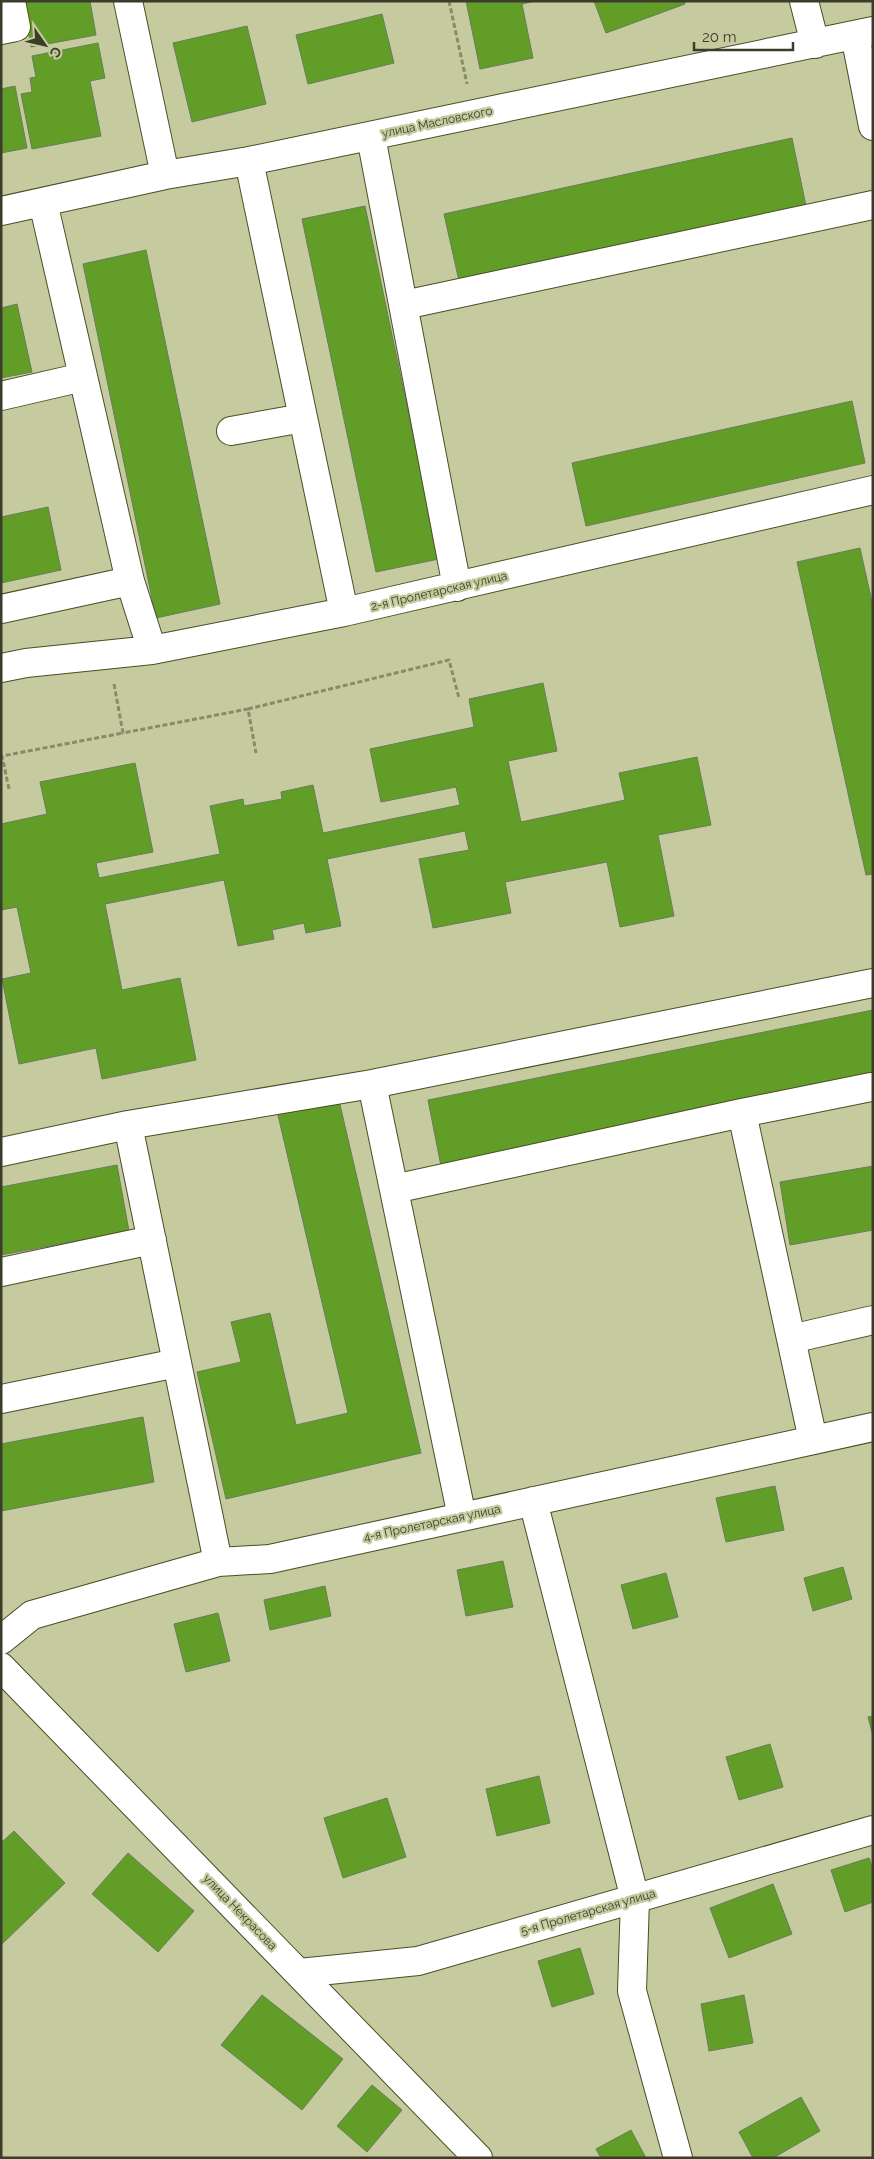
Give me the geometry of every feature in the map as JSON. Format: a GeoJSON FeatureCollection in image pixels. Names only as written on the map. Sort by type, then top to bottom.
{"type":"FeatureCollection","features":[{"type":"Feature","properties":{"kind":"street"},"geometry":{"type":"LineString","coordinates":[[1,30],[16,27],[11,1]]}},
{"type":"Feature","properties":{"kind":"street"},"geometry":{"type":"LineString","coordinates":[[128,1],[165,175]]}},
{"type":"Feature","properties":{"kind":"street"},"geometry":{"type":"LineString","coordinates":[[804,1],[815,44]]}},
{"type":"Feature","properties":{"kind":"street"},"geometry":{"type":"LineString","coordinates":[[864,33],[873,126]]}},
{"type":"Feature","properties":{"kind":"street","name":"улица Масловского"},"geometry":{"type":"LineString","coordinates":[[1,211],[165,175],[249,161],[864,33]]}},
{"type":"Feature","properties":{"kind":"street"},"geometry":{"type":"LineString","coordinates":[[372,142],[457,587]]}},
{"type":"Feature","properties":{"kind":"street"},"geometry":{"type":"LineString","coordinates":[[249,161],[344,612]]}},
{"type":"Feature","properties":{"kind":"street"},"geometry":{"type":"LineString","coordinates":[[43,202],[130,581],[152,650]]}},
{"type":"Feature","properties":{"kind":"street"},"geometry":{"type":"LineString","coordinates":[[404,305],[873,205]]}},
{"type":"Feature","properties":{"kind":"street"},"geometry":{"type":"LineString","coordinates":[[1,396],[83,378]]}},
{"type":"Feature","properties":{"kind":"street"},"geometry":{"type":"LineString","coordinates":[[231,431],[303,418]]}},
{"type":"Feature","properties":{"kind":"street","name":"2-я Пролетарская улица"},"geometry":{"type":"LineString","coordinates":[[1,668],[26,663],[152,650],[344,612],[872,491]]}},
{"type":"Feature","properties":{"kind":"street"},"geometry":{"type":"LineString","coordinates":[[1,609],[130,581]]}},
{"type":"Feature","properties":{"kind":"street"},"geometry":{"type":"LineString","coordinates":[[1,1152],[128,1124],[372,1084],[873,983]]}},
{"type":"Feature","properties":{"kind":"street"},"geometry":{"type":"LineString","coordinates":[[372,1084],[462,1517]]}},
{"type":"Feature","properties":{"kind":"street"},"geometry":{"type":"LineString","coordinates":[[394,1189],[742,1113],[871,1087]]}},
{"type":"Feature","properties":{"kind":"street"},"geometry":{"type":"LineString","coordinates":[[742,1113],[813,1440]]}},
{"type":"Feature","properties":{"kind":"street"},"geometry":{"type":"LineString","coordinates":[[128,1124],[218,1562]]}},
{"type":"Feature","properties":{"kind":"street"},"geometry":{"type":"LineString","coordinates":[[1,1272],[152,1240]]}},
{"type":"Feature","properties":{"kind":"street"},"geometry":{"type":"LineString","coordinates":[[791,1339],[873,1320]]}},
{"type":"Feature","properties":{"kind":"street"},"geometry":{"type":"LineString","coordinates":[[1,1399],[177,1363]]}},
{"type":"Feature","properties":{"kind":"street","name":"4-я Пролетарская улица"},"geometry":{"type":"LineString","coordinates":[[1,1640],[32,1616],[218,1562],[270,1559],[873,1427]]}},
{"type":"Feature","properties":{"kind":"street"},"geometry":{"type":"LineString","coordinates":[[533,1501],[635,1899],[632,1992],[678,2158]]}},
{"type":"Feature","properties":{"kind":"street","name":"улица Некрасова"},"geometry":{"type":"LineString","coordinates":[[1,1667],[478,2158]]}},
{"type":"Feature","properties":{"kind":"street","name":"5-я Пролетарская улица"},"geometry":{"type":"LineString","coordinates":[[299,1973],[418,1961],[873,1830]]}},
{"type":"Feature","properties":{"kind":"path"},"geometry":{"type":"LineString","coordinates":[[449,1],[473,114]]}},
{"type":"Feature","properties":{"kind":"path"},"geometry":{"type":"LineString","coordinates":[[108,654],[123,733]]}},
{"type":"Feature","properties":{"kind":"path"},"geometry":{"type":"LineString","coordinates":[[9,790],[2,756],[248,709],[450,660],[459,698]]}},
{"type":"Feature","properties":{"kind":"path"},"geometry":{"type":"LineString","coordinates":[[248,709],[256,753]]}},
{"type":"Feature","properties":{"kind":"building"},"geometry":{"type":"Polygon","coordinates":[[[23,1],[90,1],[96,35],[31,47],[23,1]]]}},
{"type":"Feature","properties":{"kind":"building"},"geometry":{"type":"Polygon","coordinates":[[[466,1],[535,1],[522,4],[533,58],[480,69],[466,1]]]}},
{"type":"Feature","properties":{"kind":"building"},"geometry":{"type":"Polygon","coordinates":[[[594,1],[684,1],[685,4],[606,33],[594,1]]]}},
{"type":"Feature","properties":{"kind":"building"},"geometry":{"type":"Polygon","coordinates":[[[382,14],[394,63],[308,84],[296,35],[382,14]]]}},
{"type":"Feature","properties":{"kind":"building"},"geometry":{"type":"Polygon","coordinates":[[[247,26],[266,104],[192,122],[173,43],[247,26]]]}},
{"type":"Feature","properties":{"kind":"building"},"geometry":{"type":"Polygon","coordinates":[[[98,43],[105,78],[90,81],[101,136],[32,149],[21,94],[32,92],[30,78],[36,77],[32,56],[98,43]]]}},
{"type":"Feature","properties":{"kind":"building"},"geometry":{"type":"Polygon","coordinates":[[[15,86],[27,148],[1,153],[1,89],[15,86]]]}},
{"type":"Feature","properties":{"kind":"building"},"geometry":{"type":"Polygon","coordinates":[[[792,138],[806,206],[459,281],[444,214],[792,138]]]}},
{"type":"Feature","properties":{"kind":"building"},"geometry":{"type":"Polygon","coordinates":[[[365,206],[439,559],[376,572],[302,219],[365,206]]]}},
{"type":"Feature","properties":{"kind":"building"},"geometry":{"type":"Polygon","coordinates":[[[146,250],[220,604],[156,618],[83,264],[146,250]]]}},
{"type":"Feature","properties":{"kind":"building"},"geometry":{"type":"Polygon","coordinates":[[[17,304],[32,372],[1,378],[1,308],[17,304]]]}},
{"type":"Feature","properties":{"kind":"building"},"geometry":{"type":"Polygon","coordinates":[[[852,401],[865,463],[586,526],[572,463],[852,401]]]}},
{"type":"Feature","properties":{"kind":"building"},"geometry":{"type":"Polygon","coordinates":[[[48,507],[61,570],[1,583],[1,517],[48,507]]]}},
{"type":"Feature","properties":{"kind":"building"},"geometry":{"type":"Polygon","coordinates":[[[860,548],[873,607],[873,874],[866,875],[797,562],[860,548]]]}},
{"type":"Feature","properties":{"kind":"building"},"geometry":{"type":"Polygon","coordinates":[[[543,683],[557,751],[508,761],[521,822],[625,800],[619,773],[697,757],[711,825],[658,835],[674,916],[620,927],[607,862],[505,882],[511,913],[433,928],[419,859],[469,850],[465,831],[327,859],[341,926],[306,933],[304,923],[272,930],[274,939],[238,946],[224,880],[105,904],[122,990],[180,978],[196,1060],[102,1079],[96,1048],[19,1064],[2,979],[31,973],[17,907],[1,910],[1,824],[47,814],[40,782],[135,763],[153,852],[96,863],[99,878],[220,854],[210,806],[243,799],[244,806],[282,799],[281,792],[313,785],[323,833],[460,805],[456,787],[381,802],[370,749],[474,727],[469,699],[543,683]]]}},
{"type":"Feature","properties":{"kind":"building"},"geometry":{"type":"Polygon","coordinates":[[[873,1010],[873,1078],[441,1166],[428,1100],[873,1010]]]}},
{"type":"Feature","properties":{"kind":"building"},"geometry":{"type":"Polygon","coordinates":[[[338,1096],[421,1453],[226,1499],[197,1372],[241,1362],[231,1322],[270,1313],[296,1425],[348,1413],[277,1111],[338,1096]]]}},
{"type":"Feature","properties":{"kind":"building"},"geometry":{"type":"Polygon","coordinates":[[[117,1165],[129,1231],[1,1255],[1,1187],[117,1165]]]}},
{"type":"Feature","properties":{"kind":"building"},"geometry":{"type":"Polygon","coordinates":[[[873,1166],[873,1230],[790,1245],[780,1182],[873,1166]]]}},
{"type":"Feature","properties":{"kind":"building"},"geometry":{"type":"Polygon","coordinates":[[[143,1417],[154,1482],[1,1511],[1,1444],[143,1417]]]}},
{"type":"Feature","properties":{"kind":"building"},"geometry":{"type":"Polygon","coordinates":[[[775,1486],[784,1530],[726,1542],[716,1498],[775,1486]]]}},
{"type":"Feature","properties":{"kind":"building"},"geometry":{"type":"Polygon","coordinates":[[[503,1561],[513,1607],[466,1616],[457,1570],[503,1561]]]}},
{"type":"Feature","properties":{"kind":"building"},"geometry":{"type":"Polygon","coordinates":[[[843,1567],[852,1599],[813,1611],[804,1578],[843,1567]]]}},
{"type":"Feature","properties":{"kind":"building"},"geometry":{"type":"Polygon","coordinates":[[[666,1573],[678,1617],[633,1629],[621,1585],[666,1573]]]}},
{"type":"Feature","properties":{"kind":"building"},"geometry":{"type":"Polygon","coordinates":[[[325,1586],[331,1616],[270,1630],[264,1600],[325,1586]]]}},
{"type":"Feature","properties":{"kind":"building"},"geometry":{"type":"Polygon","coordinates":[[[218,1613],[230,1661],[186,1672],[174,1624],[218,1613]]]}},
{"type":"Feature","properties":{"kind":"building"},"geometry":{"type":"Polygon","coordinates":[[[873,1716],[873,1736],[868,1717],[873,1716]]]}},
{"type":"Feature","properties":{"kind":"building"},"geometry":{"type":"Polygon","coordinates":[[[770,1744],[783,1787],[739,1800],[726,1757],[770,1744]]]}},
{"type":"Feature","properties":{"kind":"building"},"geometry":{"type":"Polygon","coordinates":[[[539,1776],[550,1823],[497,1836],[486,1789],[539,1776]]]}},
{"type":"Feature","properties":{"kind":"building"},"geometry":{"type":"Polygon","coordinates":[[[387,1798],[406,1857],[343,1878],[324,1818],[387,1798]]]}},
{"type":"Feature","properties":{"kind":"building"},"geometry":{"type":"Polygon","coordinates":[[[14,1831],[65,1883],[1,1945],[1,1843],[14,1831]]]}},
{"type":"Feature","properties":{"kind":"building"},"geometry":{"type":"Polygon","coordinates":[[[128,1853],[194,1911],[158,1952],[92,1894],[128,1853]]]}},
{"type":"Feature","properties":{"kind":"building"},"geometry":{"type":"Polygon","coordinates":[[[869,1858],[873,1870],[873,1902],[845,1912],[831,1870],[869,1858]]]}},
{"type":"Feature","properties":{"kind":"building"},"geometry":{"type":"Polygon","coordinates":[[[773,1884],[792,1934],[729,1958],[710,1908],[773,1884]]]}},
{"type":"Feature","properties":{"kind":"building"},"geometry":{"type":"Polygon","coordinates":[[[580,1948],[594,1994],[552,2007],[538,1961],[580,1948]]]}},
{"type":"Feature","properties":{"kind":"building"},"geometry":{"type":"Polygon","coordinates":[[[262,1995],[343,2059],[302,2110],[221,2045],[262,1995]]]}},
{"type":"Feature","properties":{"kind":"building"},"geometry":{"type":"Polygon","coordinates":[[[744,1995],[753,2043],[709,2051],[701,2004],[744,1995]]]}},
{"type":"Feature","properties":{"kind":"building"},"geometry":{"type":"Polygon","coordinates":[[[372,2085],[402,2110],[367,2152],[337,2126],[372,2085]]]}},
{"type":"Feature","properties":{"kind":"building"},"geometry":{"type":"Polygon","coordinates":[[[801,2097],[820,2131],[773,2158],[753,2158],[739,2132],[801,2097]]]}},
{"type":"Feature","properties":{"kind":"building"},"geometry":{"type":"Polygon","coordinates":[[[631,2130],[646,2158],[601,2158],[596,2149],[631,2130]]]}}]}
